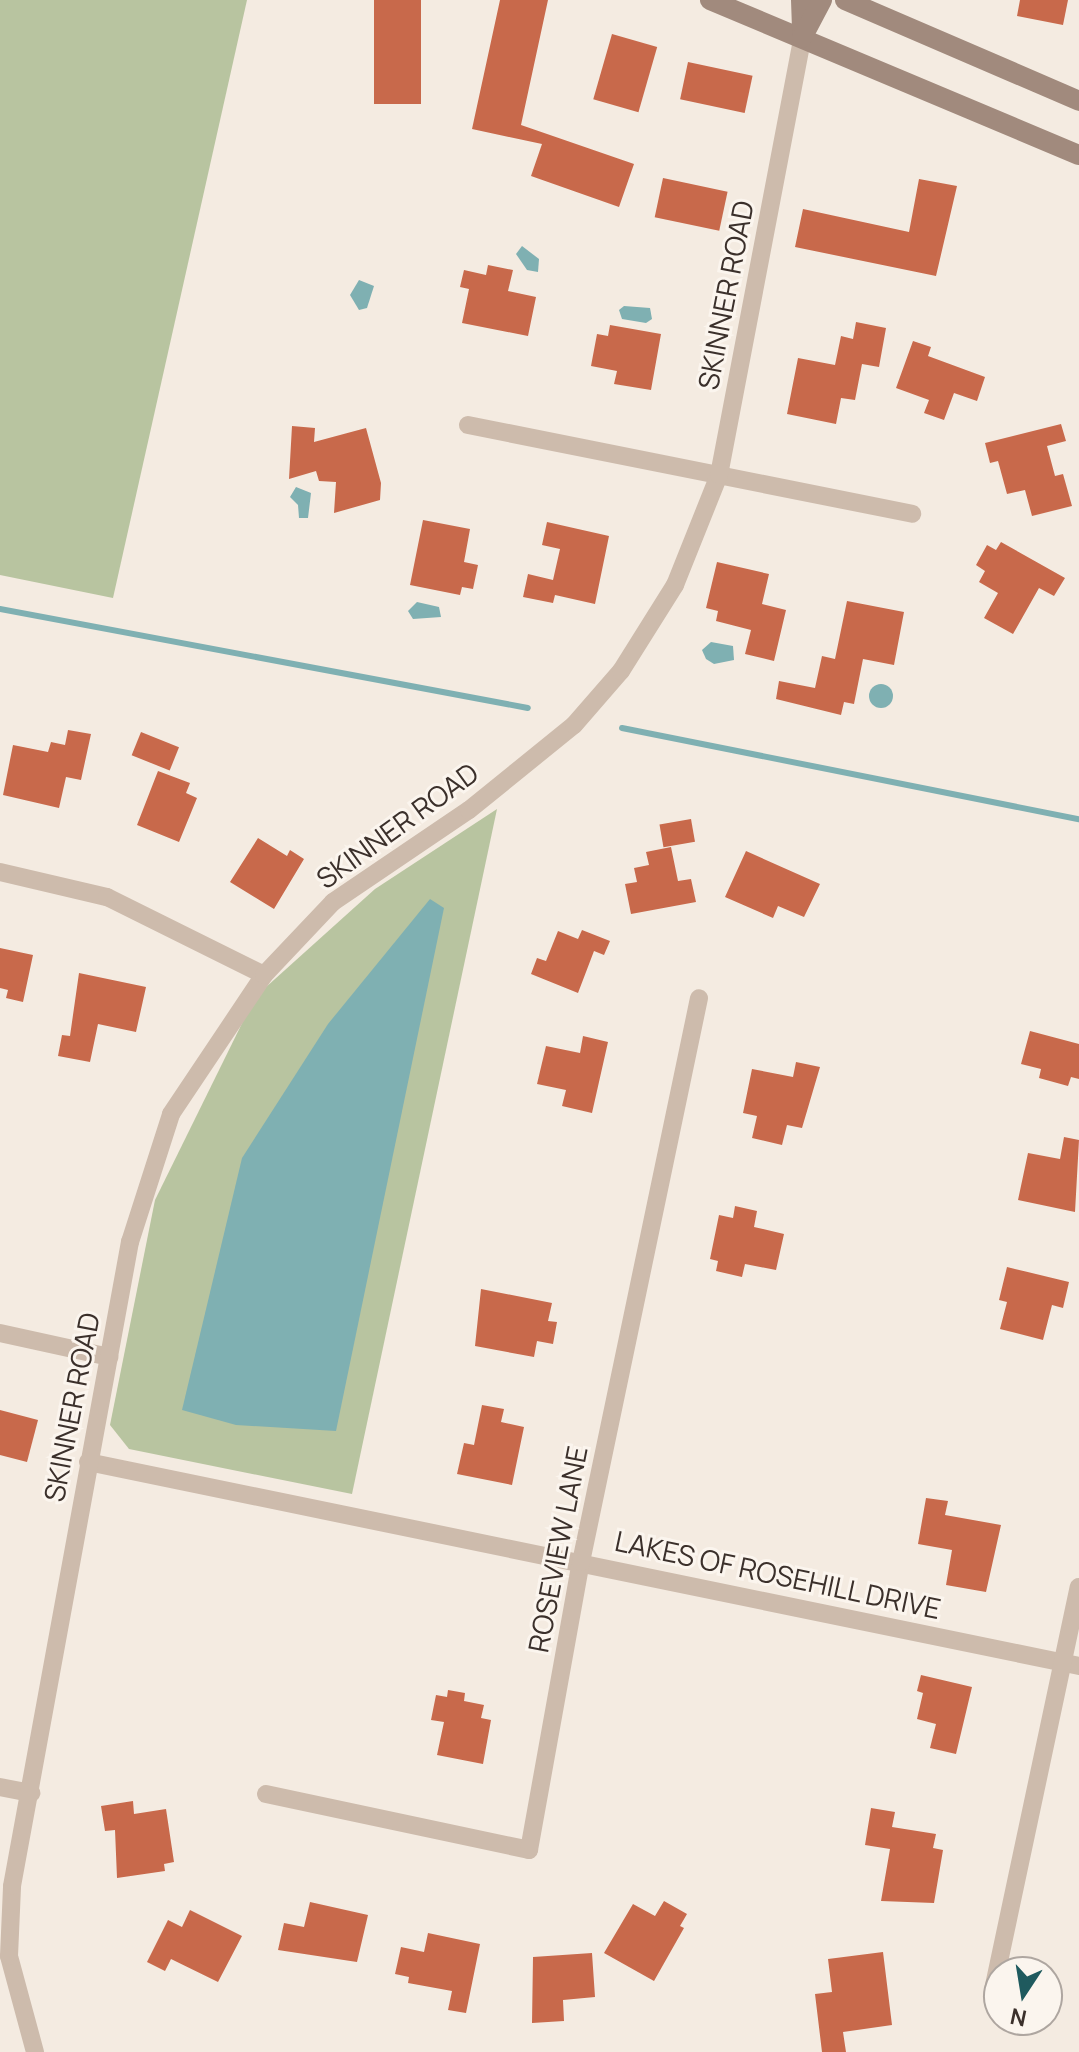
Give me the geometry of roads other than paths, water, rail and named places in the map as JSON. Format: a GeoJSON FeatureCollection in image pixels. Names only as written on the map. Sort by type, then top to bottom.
{"type":"FeatureCollection","features":[{"type":"Feature","properties":{"kind":"main road"},"geometry":{"type":"LineString","coordinates":[[710,0],[1079,155]]}},
{"type":"Feature","properties":{"kind":"main road","name":"SKINNER ROAD"},"geometry":{"type":"LineString","coordinates":[[801,0],[802,38]]}},
{"type":"Feature","properties":{"kind":"main road","name":"SKINNER ROAD"},"geometry":{"type":"LineString","coordinates":[[802,38],[822,0]]}},
{"type":"Feature","properties":{"kind":"main road"},"geometry":{"type":"LineString","coordinates":[[845,0],[1079,101]]}},
{"type":"Feature","properties":{"kind":"street","name":"SKINNER ROAD"},"geometry":{"type":"LineString","coordinates":[[35,2052],[9,1956],[12,1886],[130,1242],[171,1114],[264,975],[333,902],[469,810],[574,725],[621,671],[675,585],[719,475],[802,38]]}},
{"type":"Feature","properties":{"kind":"street"},"geometry":{"type":"LineString","coordinates":[[468,425],[912,514]]}},
{"type":"Feature","properties":{"kind":"street"},"geometry":{"type":"LineString","coordinates":[[0,872],[107,897],[264,975]]}},
{"type":"Feature","properties":{"kind":"street","name":"ROSEVIEW LANE"},"geometry":{"type":"LineString","coordinates":[[266,1794],[529,1850],[581,1562],[699,998]]}},
{"type":"Feature","properties":{"kind":"street"},"geometry":{"type":"LineString","coordinates":[[0,1333],[109,1357]]}},
{"type":"Feature","properties":{"kind":"street","name":"LAKES OF ROSEHILL DRIVE"},"geometry":{"type":"LineString","coordinates":[[88,1462],[1071,1664]]}},
{"type":"Feature","properties":{"kind":"street"},"geometry":{"type":"LineString","coordinates":[[1001,1956],[1071,1664],[1079,1587]]}},
{"type":"Feature","properties":{"kind":"street"},"geometry":{"type":"LineString","coordinates":[[0,1787],[31,1793]]}},
{"type":"Feature","properties":{"kind":"water"},"geometry":{"type":"Polygon","coordinates":[[[522,246],[539,259],[538,272],[527,270],[516,254],[522,246]]]}},
{"type":"Feature","properties":{"kind":"water"},"geometry":{"type":"Polygon","coordinates":[[[359,280],[374,286],[367,308],[359,310],[350,295],[359,280]]]}},
{"type":"Feature","properties":{"kind":"water"},"geometry":{"type":"Polygon","coordinates":[[[624,306],[650,308],[652,319],[646,323],[622,319],[619,310],[624,306]]]}},
{"type":"Feature","properties":{"kind":"water"},"geometry":{"type":"Polygon","coordinates":[[[296,487],[311,493],[308,518],[299,518],[298,505],[290,497],[296,487]]]}},
{"type":"Feature","properties":{"kind":"water"},"geometry":{"type":"Polygon","coordinates":[[[417,602],[439,607],[441,617],[413,619],[408,611],[417,602]]]}},
{"type":"Feature","properties":{"kind":"water"},"geometry":{"type":"Polygon","coordinates":[[[711,642],[733,646],[734,660],[714,664],[706,659],[702,650],[711,642]]]}},
{"type":"Feature","properties":{"kind":"water"},"geometry":{"type":"Polygon","coordinates":[[[881,684],[892,691],[893,696],[886,707],[881,708],[870,701],[869,696],[876,685],[881,684]]]}},
{"type":"Feature","properties":{"kind":"water"},"geometry":{"type":"Polygon","coordinates":[[[430,899],[444,908],[336,1431],[236,1425],[182,1410],[242,1158],[328,1024],[430,899]]]}},
{"type":"Feature","properties":{"kind":"waterway"},"geometry":{"type":"LineString","coordinates":[[0,609],[528,708]]}},
{"type":"Feature","properties":{"kind":"waterway"},"geometry":{"type":"LineString","coordinates":[[622,728],[1079,819]]}}]}
